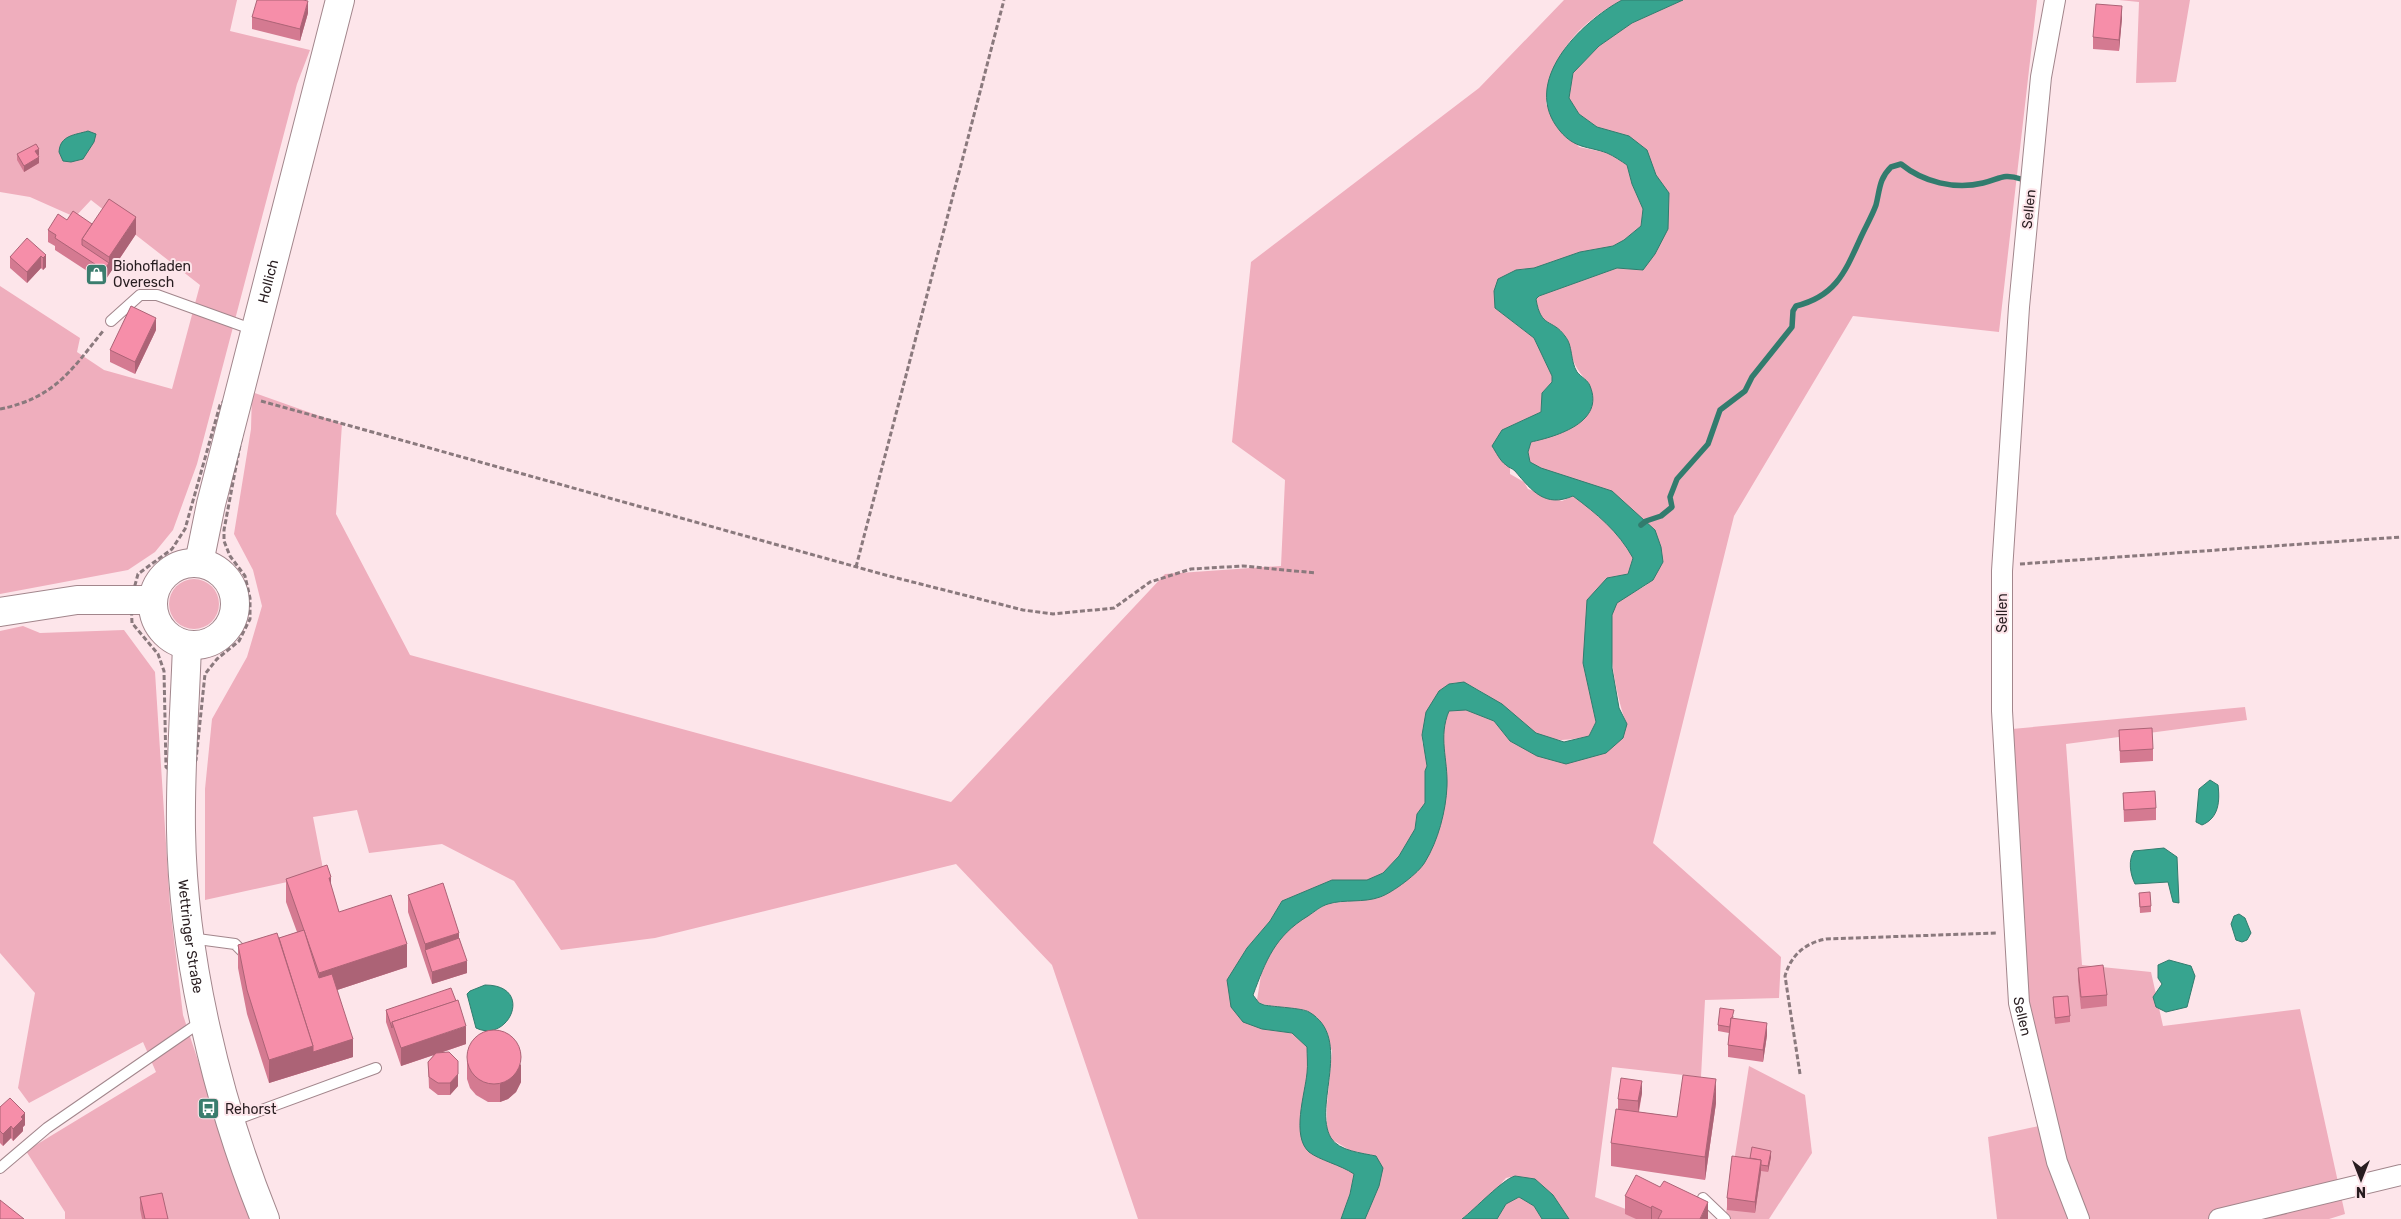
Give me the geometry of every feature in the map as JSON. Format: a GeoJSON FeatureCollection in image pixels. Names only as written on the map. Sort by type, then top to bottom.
{"type":"FeatureCollection","features":[{"type":"Feature","properties":{"kind":"main road","name":"Hollich"},"geometry":{"type":"LineString","coordinates":[[199,563],[211,504],[246,395],[255,331],[340,0]]}},
{"type":"Feature","properties":{"kind":"main road"},"geometry":{"type":"LineString","coordinates":[[0,612],[77,600],[141,600],[156,587],[168,572],[186,563],[199,563],[213,567],[224,576],[232,588],[235,602],[233,616],[226,629],[215,639],[202,644],[187,644],[176,641],[165,634],[157,624],[153,612],[141,600]]}},
{"type":"Feature","properties":{"kind":"main road","name":"Wettringer Straße"},"geometry":{"type":"LineString","coordinates":[[187,644],[181,831],[189,938],[205,1019],[232,1122],[265,1219]]}},
{"type":"Feature","properties":{"kind":"street","name":"Sellen"},"geometry":{"type":"LineString","coordinates":[[2056,0],[2041,77],[2019,307],[2002,564],[2002,712],[2019,1002],[2057,1162],[2080,1219]]}},
{"type":"Feature","properties":{"kind":"street"},"geometry":{"type":"LineString","coordinates":[[2219,1219],[2401,1175]]}},
{"type":"Feature","properties":{"kind":"lane"},"geometry":{"type":"LineString","coordinates":[[111,321],[140,295],[157,295],[255,331]]}},
{"type":"Feature","properties":{"kind":"lane"},"geometry":{"type":"LineString","coordinates":[[189,938],[235,944],[244,953]]}},
{"type":"Feature","properties":{"kind":"lane"},"geometry":{"type":"LineString","coordinates":[[0,1168],[48,1128],[205,1019]]}},
{"type":"Feature","properties":{"kind":"lane"},"geometry":{"type":"LineString","coordinates":[[232,1122],[376,1068]]}},
{"type":"Feature","properties":{"kind":"lane"},"geometry":{"type":"LineString","coordinates":[[1702,1198],[1725,1219]]}},
{"type":"Feature","properties":{"kind":"path"},"geometry":{"type":"LineString","coordinates":[[856,566],[1004,0]]}},
{"type":"Feature","properties":{"kind":"path"},"geometry":{"type":"LineString","coordinates":[[0,409],[38,398],[66,378],[111,321]]}},
{"type":"Feature","properties":{"kind":"path"},"geometry":{"type":"LineString","coordinates":[[246,395],[244,424],[224,530],[224,541],[230,556],[245,576],[250,598],[250,619],[239,640],[217,659],[205,674],[196,760],[182,780],[166,767],[164,671],[158,654],[132,623],[141,600],[138,574],[172,549],[184,529],[220,405],[246,395],[856,566],[1023,610],[1053,614],[1114,608],[1150,582],[1191,569],[1243,566],[1316,573]]}},
{"type":"Feature","properties":{"kind":"path"},"geometry":{"type":"LineString","coordinates":[[2002,564],[2401,537]]}},
{"type":"Feature","properties":{"kind":"path"},"geometry":{"type":"LineString","coordinates":[[1800,1074],[1786,976],[1790,963],[1801,949],[1816,941],[1826,939],[1989,935],[2014,928]]}},
{"type":"Feature","properties":{"kind":"shaded area"},"geometry":{"type":"Polygon","coordinates":[[[0,0],[237,0],[230,31],[310,50],[297,84],[197,464],[173,530],[155,552],[128,570],[0,594],[0,286],[80,338],[77,352],[104,370],[172,389],[200,285],[91,200],[75,217],[30,197],[0,192],[0,0]]]}},
{"type":"Feature","properties":{"kind":"shaded area"},"geometry":{"type":"Polygon","coordinates":[[[1564,0],[1622,0],[1593,19],[1569,42],[1560,55],[1554,70],[1546,104],[1579,147],[1608,153],[1627,165],[1632,184],[1643,209],[1641,226],[1624,240],[1613,246],[1580,252],[1534,268],[1516,270],[1495,308],[1534,338],[1552,376],[1552,382],[1542,393],[1541,412],[1502,430],[1505,465],[1510,467],[1510,474],[1524,482],[1528,489],[1562,501],[1573,496],[1590,509],[1621,539],[1633,558],[1628,574],[1607,578],[1583,663],[1596,722],[1589,736],[1563,740],[1550,739],[1526,727],[1484,693],[1469,685],[1456,683],[1444,688],[1434,703],[1422,735],[1427,762],[1425,803],[1417,814],[1415,829],[1399,856],[1383,873],[1367,880],[1332,880],[1282,901],[1270,921],[1247,948],[1228,980],[1262,1029],[1292,1033],[1307,1047],[1308,1071],[1300,1117],[1309,1151],[1343,1166],[1354,1174],[1350,1194],[1341,1219],[1138,1219],[1052,965],[956,864],[655,938],[561,950],[514,881],[442,844],[369,853],[357,810],[313,817],[324,874],[205,900],[205,789],[212,719],[247,657],[262,606],[253,570],[234,534],[251,429],[252,392],[342,424],[336,514],[410,655],[951,802],[1165,574],[1281,566],[1285,480],[1232,442],[1251,262],[1479,88],[1564,0]]]}},
{"type":"Feature","properties":{"kind":"shaded area"},"geometry":{"type":"Polygon","coordinates":[[[1622,0],[1683,0],[1632,23],[1599,46],[1573,73],[1569,98],[1579,114],[1597,127],[1629,136],[1647,150],[1656,175],[1669,193],[1668,229],[1655,254],[1643,270],[1617,268],[1539,296],[1536,299],[1544,319],[1560,330],[1568,340],[1575,368],[1589,384],[1593,398],[1591,409],[1585,418],[1576,425],[1554,436],[1531,442],[1528,452],[1530,462],[1541,468],[1612,491],[1655,530],[1661,547],[1663,562],[1653,580],[1617,603],[1612,615],[1612,668],[1619,708],[1627,724],[1623,738],[1606,753],[1566,764],[1537,756],[1510,741],[1494,721],[1466,710],[1449,711],[1444,730],[1447,776],[1445,805],[1430,854],[1422,866],[1405,882],[1380,897],[1323,906],[1287,932],[1267,960],[1253,995],[1259,1003],[1309,1012],[1322,1024],[1329,1038],[1331,1055],[1326,1124],[1331,1138],[1345,1149],[1376,1156],[1383,1168],[1379,1186],[1365,1219],[1341,1219],[1350,1194],[1354,1174],[1309,1152],[1301,1136],[1300,1114],[1307,1070],[1307,1047],[1292,1033],[1262,1029],[1243,1022],[1231,1007],[1227,980],[1247,948],[1270,921],[1282,901],[1332,880],[1367,880],[1383,873],[1399,856],[1415,829],[1417,814],[1425,803],[1425,771],[1427,766],[1422,735],[1426,712],[1439,691],[1449,684],[1464,682],[1502,704],[1536,733],[1564,742],[1589,736],[1596,722],[1583,663],[1587,600],[1607,578],[1628,574],[1633,558],[1614,531],[1590,509],[1573,496],[1555,500],[1540,496],[1500,459],[1492,446],[1502,430],[1541,412],[1542,393],[1552,382],[1552,376],[1534,338],[1495,308],[1494,291],[1498,279],[1516,270],[1534,268],[1580,252],[1613,246],[1624,240],[1641,226],[1643,209],[1632,184],[1627,165],[1607,153],[1576,144],[1566,137],[1560,131],[1549,112],[1547,93],[1551,74],[1560,55],[1589,23],[1622,0]]]}},
{"type":"Feature","properties":{"kind":"shaded area"},"geometry":{"type":"Polygon","coordinates":[[[1683,0],[2037,0],[1999,332],[1853,316],[1734,516],[1653,843],[1781,957],[1779,998],[1705,1000],[1701,1077],[1612,1067],[1595,1197],[1651,1219],[1569,1219],[1553,1195],[1535,1179],[1515,1176],[1506,1178],[1491,1195],[1462,1219],[1365,1219],[1379,1186],[1376,1156],[1351,1151],[1331,1139],[1327,1129],[1327,1105],[1332,1051],[1318,1018],[1305,1010],[1288,1010],[1259,1003],[1257,1000],[1261,975],[1272,948],[1291,926],[1327,904],[1381,897],[1447,785],[1442,742],[1443,726],[1449,711],[1466,710],[1494,721],[1510,741],[1537,756],[1627,724],[1619,699],[1612,661],[1610,625],[1613,611],[1618,602],[1650,582],[1663,562],[1530,462],[1528,452],[1531,442],[1571,428],[1589,383],[1580,373],[1572,358],[1567,338],[1562,332],[1545,321],[1536,299],[1539,296],[1617,268],[1643,270],[1669,193],[1656,176],[1646,150],[1629,136],[1597,127],[1579,114],[1569,98],[1573,73],[1599,46],[1632,23],[1683,0]]]}},
{"type":"Feature","properties":{"kind":"shaded area"},"geometry":{"type":"Polygon","coordinates":[[[2119,0],[2190,0],[2176,82],[2136,83],[2139,2],[2119,0]]]}},
{"type":"Feature","properties":{"kind":"shaded area"},"geometry":{"type":"Polygon","coordinates":[[[88,131],[96,134],[94,142],[83,159],[71,162],[63,161],[59,152],[62,142],[73,135],[88,131]]]}},
{"type":"Feature","properties":{"kind":"shaded area"},"geometry":{"type":"Polygon","coordinates":[[[189,579],[199,579],[212,586],[219,599],[219,609],[212,622],[199,629],[189,629],[180,625],[173,618],[169,609],[169,599],[173,590],[180,583],[189,579]]]}},
{"type":"Feature","properties":{"kind":"shaded area"},"geometry":{"type":"Polygon","coordinates":[[[23,626],[40,633],[124,630],[155,672],[170,906],[183,1015],[250,1219],[65,1219],[65,1212],[26,1151],[156,1072],[143,1042],[29,1103],[18,1088],[35,993],[0,953],[0,631],[23,626]]]}},
{"type":"Feature","properties":{"kind":"shaded area"},"geometry":{"type":"Polygon","coordinates":[[[2245,707],[2247,720],[2066,744],[2082,965],[2151,972],[2163,1026],[2300,1009],[2345,1214],[2329,1219],[2089,1219],[2065,1159],[2028,996],[2012,729],[2245,707]]]}},
{"type":"Feature","properties":{"kind":"shaded area"},"geometry":{"type":"Polygon","coordinates":[[[2210,780],[2218,785],[2218,803],[2212,818],[2202,825],[2196,822],[2199,789],[2210,780]]]}},
{"type":"Feature","properties":{"kind":"shaded area"},"geometry":{"type":"Polygon","coordinates":[[[2164,848],[2177,857],[2179,903],[2173,902],[2168,882],[2135,884],[2132,876],[2130,863],[2134,851],[2164,848]]]}},
{"type":"Feature","properties":{"kind":"shaded area"},"geometry":{"type":"Polygon","coordinates":[[[2239,914],[2245,918],[2251,933],[2247,940],[2242,942],[2236,940],[2231,924],[2234,916],[2239,914]]]}},
{"type":"Feature","properties":{"kind":"shaded area"},"geometry":{"type":"Polygon","coordinates":[[[2169,960],[2191,966],[2195,976],[2187,1007],[2166,1012],[2156,1007],[2153,997],[2162,984],[2158,978],[2158,965],[2169,960]]]}},
{"type":"Feature","properties":{"kind":"shaded area"},"geometry":{"type":"Polygon","coordinates":[[[485,985],[500,988],[509,994],[513,1003],[512,1012],[507,1021],[498,1028],[488,1031],[476,1028],[467,994],[485,985]]]}},
{"type":"Feature","properties":{"kind":"shaded area"},"geometry":{"type":"Polygon","coordinates":[[[1749,1066],[1805,1095],[1812,1153],[1769,1219],[1725,1219],[1749,1066]]]}},
{"type":"Feature","properties":{"kind":"shaded area"},"geometry":{"type":"Polygon","coordinates":[[[2039,1126],[2070,1219],[1997,1219],[1988,1137],[2039,1126]]]}},
{"type":"Feature","properties":{"kind":"shaded area"},"geometry":{"type":"Polygon","coordinates":[[[1515,1176],[1535,1179],[1553,1195],[1569,1219],[1542,1219],[1534,1206],[1519,1197],[1506,1204],[1497,1219],[1462,1219],[1496,1188],[1515,1176]]]}},
{"type":"Feature","properties":{"kind":"shaded area"},"geometry":{"type":"Polygon","coordinates":[[[1519,1197],[1534,1206],[1542,1219],[1497,1219],[1506,1204],[1519,1197]]]}},
{"type":"Feature","properties":{"kind":"building"},"geometry":{"type":"Polygon","coordinates":[[[257,0],[308,1],[300,29],[252,17],[257,0]]]}},
{"type":"Feature","properties":{"kind":"building"},"geometry":{"type":"Polygon","coordinates":[[[2096,4],[2122,6],[2119,40],[2093,37],[2096,4]]]}},
{"type":"Feature","properties":{"kind":"building"},"geometry":{"type":"Polygon","coordinates":[[[36,144],[39,149],[35,151],[39,157],[24,166],[17,154],[36,144]]]}},
{"type":"Feature","properties":{"kind":"building"},"geometry":{"type":"Polygon","coordinates":[[[109,199],[136,217],[109,257],[82,239],[109,199]]]}},
{"type":"Feature","properties":{"kind":"building"},"geometry":{"type":"Polygon","coordinates":[[[73,211],[92,224],[82,239],[82,245],[109,263],[104,270],[55,238],[56,235],[48,230],[58,214],[67,220],[73,211]]]}},
{"type":"Feature","properties":{"kind":"building"},"geometry":{"type":"Polygon","coordinates":[[[27,238],[46,255],[43,258],[41,256],[27,272],[10,257],[27,238]]]}},
{"type":"Feature","properties":{"kind":"building"},"geometry":{"type":"Polygon","coordinates":[[[131,306],[156,318],[135,362],[110,350],[131,306]]]}},
{"type":"Feature","properties":{"kind":"building"},"geometry":{"type":"Polygon","coordinates":[[[2152,728],[2153,749],[2120,751],[2119,730],[2152,728]]]}},
{"type":"Feature","properties":{"kind":"building"},"geometry":{"type":"Polygon","coordinates":[[[2155,791],[2156,808],[2124,810],[2123,793],[2155,791]]]}},
{"type":"Feature","properties":{"kind":"building"},"geometry":{"type":"Polygon","coordinates":[[[327,865],[339,912],[391,895],[407,944],[319,973],[286,879],[327,865]]]}},
{"type":"Feature","properties":{"kind":"building"},"geometry":{"type":"Polygon","coordinates":[[[443,883],[459,933],[425,944],[408,895],[443,883]]]}},
{"type":"Feature","properties":{"kind":"building"},"geometry":{"type":"Polygon","coordinates":[[[2150,892],[2151,906],[2140,907],[2139,893],[2150,892]]]}},
{"type":"Feature","properties":{"kind":"building"},"geometry":{"type":"Polygon","coordinates":[[[304,930],[319,978],[332,974],[353,1039],[313,1052],[313,1046],[279,938],[304,930]]]}},
{"type":"Feature","properties":{"kind":"building"},"geometry":{"type":"Polygon","coordinates":[[[277,933],[313,1046],[269,1060],[247,990],[238,945],[277,933]]]}},
{"type":"Feature","properties":{"kind":"building"},"geometry":{"type":"Polygon","coordinates":[[[459,938],[467,961],[432,972],[425,950],[459,938]]]}},
{"type":"Feature","properties":{"kind":"building"},"geometry":{"type":"Polygon","coordinates":[[[2103,965],[2107,995],[2081,997],[2078,968],[2103,965]]]}},
{"type":"Feature","properties":{"kind":"building"},"geometry":{"type":"Polygon","coordinates":[[[451,988],[456,1001],[392,1022],[392,1028],[386,1010],[451,988]]]}},
{"type":"Feature","properties":{"kind":"building"},"geometry":{"type":"Polygon","coordinates":[[[2068,996],[2070,1016],[2055,1018],[2053,997],[2068,996]]]}},
{"type":"Feature","properties":{"kind":"building"},"geometry":{"type":"Polygon","coordinates":[[[458,1000],[466,1026],[401,1048],[392,1022],[458,1000]]]}},
{"type":"Feature","properties":{"kind":"building"},"geometry":{"type":"Polygon","coordinates":[[[1720,1008],[1734,1010],[1730,1027],[1718,1025],[1720,1008]]]}},
{"type":"Feature","properties":{"kind":"building"},"geometry":{"type":"Polygon","coordinates":[[[1731,1018],[1767,1023],[1763,1050],[1728,1045],[1731,1018]]]}},
{"type":"Feature","properties":{"kind":"building"},"geometry":{"type":"Polygon","coordinates":[[[489,1030],[499,1030],[509,1034],[517,1042],[521,1057],[517,1072],[509,1080],[499,1084],[489,1084],[479,1080],[471,1072],[467,1062],[467,1052],[471,1042],[479,1034],[489,1030]]]}},
{"type":"Feature","properties":{"kind":"building"},"geometry":{"type":"Polygon","coordinates":[[[449,1052],[458,1061],[458,1074],[450,1083],[438,1083],[429,1077],[428,1062],[436,1053],[449,1052]]]}},
{"type":"Feature","properties":{"kind":"building"},"geometry":{"type":"Polygon","coordinates":[[[1683,1075],[1716,1079],[1705,1157],[1611,1143],[1616,1109],[1677,1117],[1683,1075]]]}},
{"type":"Feature","properties":{"kind":"building"},"geometry":{"type":"Polygon","coordinates":[[[1621,1078],[1642,1081],[1638,1101],[1618,1099],[1621,1078]]]}},
{"type":"Feature","properties":{"kind":"building"},"geometry":{"type":"Polygon","coordinates":[[[10,1098],[25,1113],[21,1117],[23,1119],[13,1129],[11,1126],[3,1134],[0,1131],[0,1107],[10,1098]]]}},
{"type":"Feature","properties":{"kind":"building"},"geometry":{"type":"Polygon","coordinates":[[[1752,1147],[1771,1151],[1768,1166],[1761,1165],[1761,1160],[1750,1158],[1752,1147]]]}},
{"type":"Feature","properties":{"kind":"building"},"geometry":{"type":"Polygon","coordinates":[[[1732,1156],[1761,1160],[1755,1202],[1727,1198],[1732,1156]]]}},
{"type":"Feature","properties":{"kind":"building"},"geometry":{"type":"Polygon","coordinates":[[[1636,1175],[1660,1187],[1664,1181],[1708,1202],[1700,1219],[1658,1219],[1662,1211],[1625,1196],[1636,1175]]]}},
{"type":"Feature","properties":{"kind":"building"},"geometry":{"type":"Polygon","coordinates":[[[162,1193],[168,1219],[145,1219],[140,1197],[162,1193]]]}},
{"type":"Feature","properties":{"kind":"building"},"geometry":{"type":"Polygon","coordinates":[[[0,1200],[24,1219],[0,1219],[0,1200]]]}},
{"type":"Feature","properties":{"kind":"waterway"},"geometry":{"type":"LineString","coordinates":[[1641,525],[1646,521],[1661,516],[1672,507],[1670,497],[1677,479],[1708,444],[1720,410],[1745,391],[1752,377],[1792,327],[1793,311],[1796,306],[1821,296],[1838,281],[1871,217],[1882,180],[1891,167],[1901,164],[1929,180],[1961,186],[1983,183],[2002,177],[2021,179]]}},
{"type":"Feature","properties":{"kind":"place","name":"Biohofladen Overesch"},"geometry":{"type":"Point","coordinates":[97,274]}},
{"type":"Feature","properties":{"kind":"place","name":"Rehorst"},"geometry":{"type":"Point","coordinates":[209,1109]}}]}
